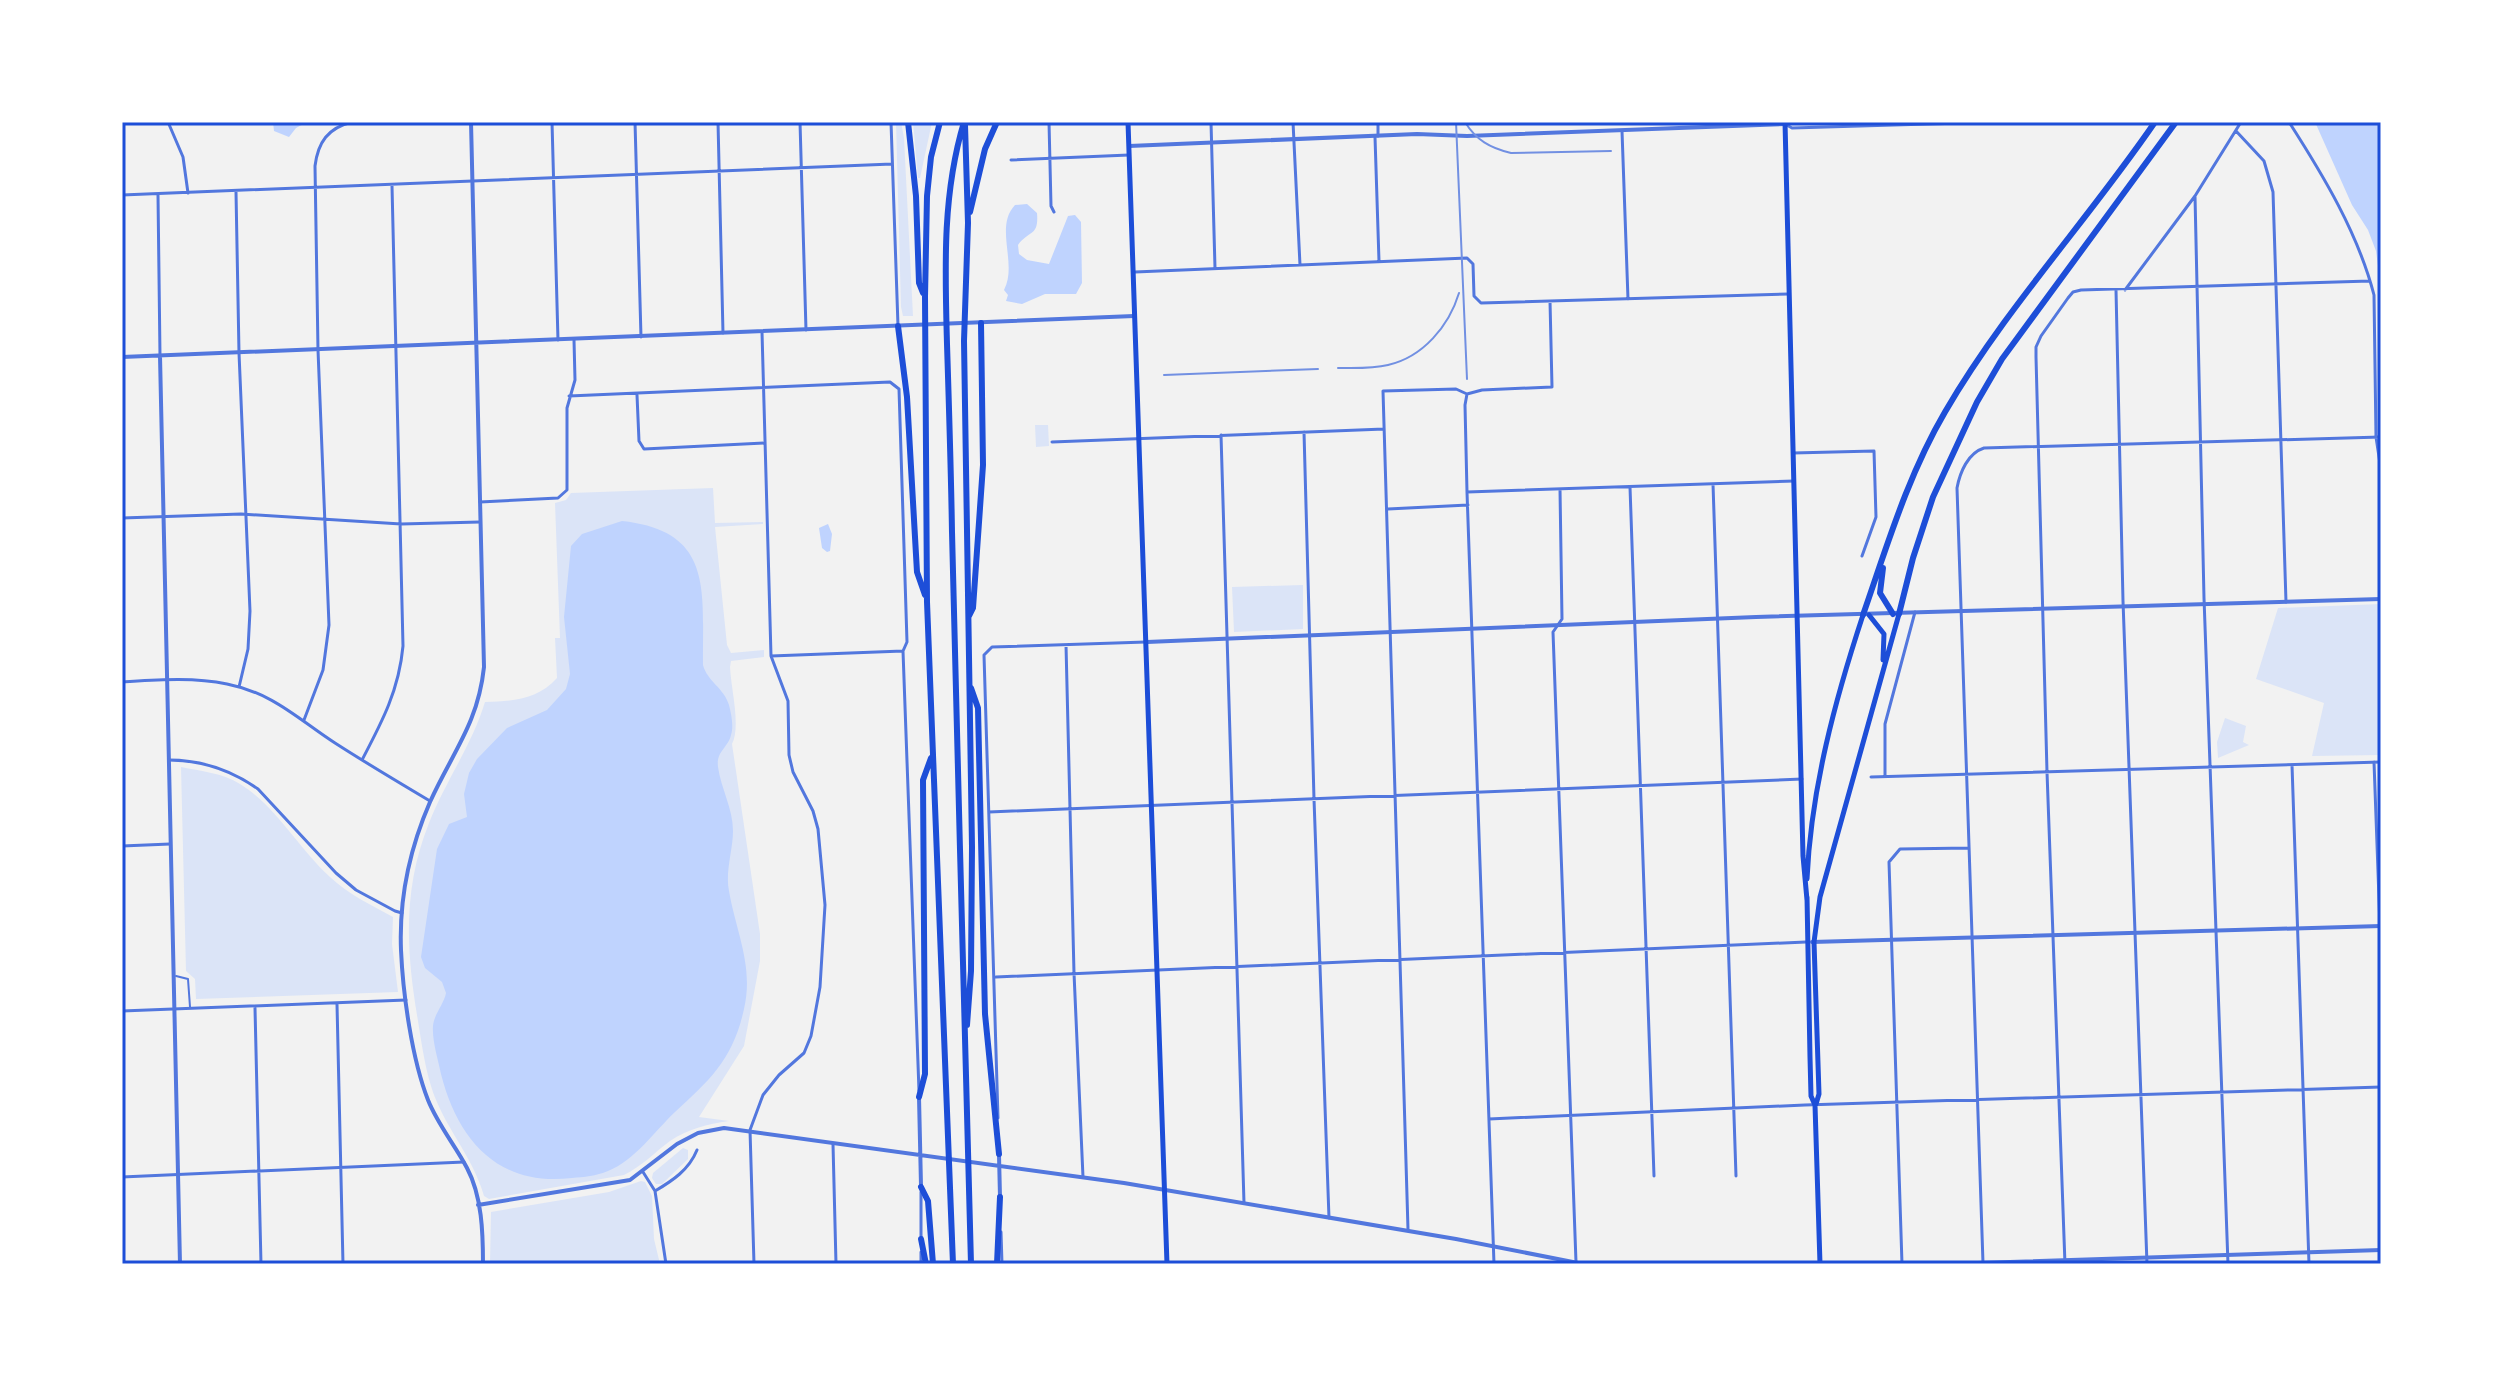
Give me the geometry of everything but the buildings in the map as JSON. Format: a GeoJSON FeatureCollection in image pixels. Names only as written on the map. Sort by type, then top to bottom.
{"type":"FeatureCollection","features":[{"type":"Feature","properties":{"kind":"highway"},"geometry":{"type":"LineString","coordinates":[[908,122],[916,196],[919,283],[925,297]]}},
{"type":"Feature","properties":{"kind":"highway"},"geometry":{"type":"LineString","coordinates":[[940,122],[931,157],[927,196],[927,602],[953,1264]]}},
{"type":"Feature","properties":{"kind":"highway"},"geometry":{"type":"LineString","coordinates":[[964,122],[968,223],[964,341],[971,940],[964,1057]]}},
{"type":"Feature","properties":{"kind":"highway"},"geometry":{"type":"LineString","coordinates":[[964,122],[948,190],[946,308],[971,1264]]}},
{"type":"Feature","properties":{"kind":"highway"},"geometry":{"type":"LineString","coordinates":[[968,223],[985,149],[997,122]]}},
{"type":"Feature","properties":{"kind":"highway"},"geometry":{"type":"LineString","coordinates":[[1866,615],[1920,460],[1953,399],[1988,344],[2155,122]]}},
{"type":"Feature","properties":{"kind":"highway"},"geometry":{"type":"LineString","coordinates":[[1896,614],[1933,497],[1949,456],[1977,402],[2002,359],[2176,122]]}},
{"type":"Feature","properties":{"kind":"highway"},"geometry":{"type":"LineString","coordinates":[[968,620],[973,608],[983,465],[981,323]]}},
{"type":"Feature","properties":{"kind":"highway"},"geometry":{"type":"LineString","coordinates":[[898,326],[907,397],[917,572],[927,602]]}},
{"type":"Feature","properties":{"kind":"highway"},"geometry":{"type":"LineString","coordinates":[[1887,549],[1880,593],[1896,614]]}},
{"type":"Feature","properties":{"kind":"highway"},"geometry":{"type":"LineString","coordinates":[[969,685],[978,708],[985,1014],[999,1154]]}},
{"type":"Feature","properties":{"kind":"highway"},"geometry":{"type":"LineString","coordinates":[[919,1097],[925,1074],[923,780],[933,754]]}},
{"type":"Feature","properties":{"kind":"highway"},"geometry":{"type":"LineString","coordinates":[[921,1187],[928,1201],[933,1264]]}},
{"type":"Feature","properties":{"kind":"highway"},"geometry":{"type":"LineString","coordinates":[[1000,1197],[1000,1264]]}},
{"type":"Feature","properties":{"kind":"highway"},"geometry":{"type":"LineString","coordinates":[[921,1239],[924,1264]]}},
{"type":"Feature","properties":{"kind":"main road"},"geometry":{"type":"LineString","coordinates":[[1128,122],[1167,1264]]}},
{"type":"Feature","properties":{"kind":"main road"},"geometry":{"type":"LineString","coordinates":[[1785,123],[1803,856],[1807,900]]}},
{"type":"Feature","properties":{"kind":"main road"},"geometry":{"type":"LineString","coordinates":[[1820,1264],[1814,942],[1825,872],[1896,614]]}},
{"type":"Feature","properties":{"kind":"main road"},"geometry":{"type":"LineString","coordinates":[[1815,1105],[1811,1096],[1806,942],[1810,844],[1824,754],[1842,682],[1866,615],[1884,634],[1883,669]]}},
{"type":"Feature","properties":{"kind":"street"},"geometry":{"type":"LineString","coordinates":[[168,122],[183,157],[188,193]]}},
{"type":"Feature","properties":{"kind":"street"},"geometry":{"type":"LineString","coordinates":[[304,720],[318,690],[328,641],[318,350],[317,154],[321,142],[337,126],[352,122]]}},
{"type":"Feature","properties":{"kind":"street"},"geometry":{"type":"LineString","coordinates":[[471,122],[483,681],[469,729],[430,801],[414,845],[402,913],[401,952],[419,1076],[435,1116],[471,1177],[478,1205],[483,1264]]}},
{"type":"Feature","properties":{"kind":"street"},"geometry":{"type":"LineString","coordinates":[[552,122],[558,340]]}},
{"type":"Feature","properties":{"kind":"street"},"geometry":{"type":"LineString","coordinates":[[635,122],[641,337]]}},
{"type":"Feature","properties":{"kind":"street"},"geometry":{"type":"LineString","coordinates":[[718,122],[723,333]]}},
{"type":"Feature","properties":{"kind":"street"},"geometry":{"type":"LineString","coordinates":[[800,122],[806,330]]}},
{"type":"Feature","properties":{"kind":"street"},"geometry":{"type":"LineString","coordinates":[[891,122],[898,326]]}},
{"type":"Feature","properties":{"kind":"street"},"geometry":{"type":"LineString","coordinates":[[1049,122],[1054,212]]}},
{"type":"Feature","properties":{"kind":"street"},"geometry":{"type":"LineString","coordinates":[[1211,122],[1215,268]]}},
{"type":"Feature","properties":{"kind":"street"},"geometry":{"type":"LineString","coordinates":[[1293,122],[1300,265]]}},
{"type":"Feature","properties":{"kind":"street"},"geometry":{"type":"LineString","coordinates":[[1378,122],[1379,261]]}},
{"type":"Feature","properties":{"kind":"street"},"geometry":{"type":"LineString","coordinates":[[1129,146],[1785,123],[1793,128],[1996,122]]}},
{"type":"Feature","properties":{"kind":"street"},"geometry":{"type":"LineString","coordinates":[[2125,290],[2195,196],[2241,122]]}},
{"type":"Feature","properties":{"kind":"street"},"geometry":{"type":"LineString","coordinates":[[2289,122],[2319,169],[2374,295],[2381,470]]}},
{"type":"Feature","properties":{"kind":"street"},"geometry":{"type":"LineString","coordinates":[[1622,130],[1628,299]]}},
{"type":"Feature","properties":{"kind":"street"},"geometry":{"type":"LineString","coordinates":[[2236,131],[2264,161],[2272,181],[2286,602]]}},
{"type":"Feature","properties":{"kind":"street"},"geometry":{"type":"LineString","coordinates":[[1011,160],[1129,155]]}},
{"type":"Feature","properties":{"kind":"street"},"geometry":{"type":"LineString","coordinates":[[122,195],[892,164]]}},
{"type":"Feature","properties":{"kind":"street"},"geometry":{"type":"LineString","coordinates":[[362,760],[386,717],[400,671],[403,646],[392,186]]}},
{"type":"Feature","properties":{"kind":"street"},"geometry":{"type":"LineString","coordinates":[[236,192],[250,630],[239,687]]}},
{"type":"Feature","properties":{"kind":"street"},"geometry":{"type":"LineString","coordinates":[[158,194],[180,1264]]}},
{"type":"Feature","properties":{"kind":"street"},"geometry":{"type":"LineString","coordinates":[[2195,196],[2204,604],[2228,1264]]}},
{"type":"Feature","properties":{"kind":"street"},"geometry":{"type":"LineString","coordinates":[[1134,272],[1467,258],[1472,261],[1474,296],[1481,303],[1789,294]]}},
{"type":"Feature","properties":{"kind":"street"},"geometry":{"type":"LineString","coordinates":[[2065,1262],[2047,772],[2036,347],[2068,298],[2073,292],[2081,290],[2370,281]]}},
{"type":"Feature","properties":{"kind":"street"},"geometry":{"type":"LineString","coordinates":[[2116,290],[2147,1264]]}},
{"type":"Feature","properties":{"kind":"street"},"geometry":{"type":"LineString","coordinates":[[1408,1231],[1383,391],[1456,389],[1467,394],[1482,390],[1552,387],[1550,301]]}},
{"type":"Feature","properties":{"kind":"street"},"geometry":{"type":"LineString","coordinates":[[122,357],[1136,316]]}},
{"type":"Feature","properties":{"kind":"street"},"geometry":{"type":"LineString","coordinates":[[754,1264],[750,1130],[763,1095],[779,1075],[804,1053],[811,1036],[820,987],[825,905],[818,829],[791,764],[788,701],[771,656],[762,332]]}},
{"type":"Feature","properties":{"kind":"street"},"geometry":{"type":"LineString","coordinates":[[480,502],[552,499],[564,495],[568,483],[567,408],[575,380],[574,340]]}},
{"type":"Feature","properties":{"kind":"street"},"geometry":{"type":"LineString","coordinates":[[569,396],[890,382],[899,389],[907,642],[903,651],[919,1097],[924,1155],[921,1239]]}},
{"type":"Feature","properties":{"kind":"street"},"geometry":{"type":"LineString","coordinates":[[637,393],[639,441],[644,449],[765,443]]}},
{"type":"Feature","properties":{"kind":"street"},"geometry":{"type":"LineString","coordinates":[[1467,394],[1467,492],[1494,1264]]}},
{"type":"Feature","properties":{"kind":"street"},"geometry":{"type":"LineString","coordinates":[[1052,442],[1384,429]]}},
{"type":"Feature","properties":{"kind":"street"},"geometry":{"type":"LineString","coordinates":[[1304,432],[1329,1218]]}},
{"type":"Feature","properties":{"kind":"street"},"geometry":{"type":"LineString","coordinates":[[1221,435],[1244,1203]]}},
{"type":"Feature","properties":{"kind":"street"},"geometry":{"type":"LineString","coordinates":[[1983,1263],[1957,488],[1965,467],[1975,451],[1984,448],[2379,437]]}},
{"type":"Feature","properties":{"kind":"street"},"geometry":{"type":"LineString","coordinates":[[1793,453],[1874,451],[1876,517],[1862,556]]}},
{"type":"Feature","properties":{"kind":"street"},"geometry":{"type":"LineString","coordinates":[[1467,492],[1794,481]]}},
{"type":"Feature","properties":{"kind":"street"},"geometry":{"type":"LineString","coordinates":[[1713,484],[1736,1176]]}},
{"type":"Feature","properties":{"kind":"street"},"geometry":{"type":"LineString","coordinates":[[1630,487],[1654,1176]]}},
{"type":"Feature","properties":{"kind":"street"},"geometry":{"type":"LineString","coordinates":[[1560,489],[1562,619],[1553,632],[1576,1263]]}},
{"type":"Feature","properties":{"kind":"street"},"geometry":{"type":"LineString","coordinates":[[1387,509],[1468,505]]}},
{"type":"Feature","properties":{"kind":"street"},"geometry":{"type":"LineString","coordinates":[[122,518],[245,514],[401,524],[480,522]]}},
{"type":"Feature","properties":{"kind":"street"},"geometry":{"type":"LineString","coordinates":[[1000,1197],[996,977],[984,655],[992,647],[1717,618],[2381,599]]}},
{"type":"Feature","properties":{"kind":"street"},"geometry":{"type":"LineString","coordinates":[[1885,776],[1885,724],[1915,612]]}},
{"type":"Feature","properties":{"kind":"street"},"geometry":{"type":"LineString","coordinates":[[1066,645],[1074,973],[1083,1177]]}},
{"type":"Feature","properties":{"kind":"street"},"geometry":{"type":"LineString","coordinates":[[771,656],[903,651]]}},
{"type":"Feature","properties":{"kind":"street"},"geometry":{"type":"LineString","coordinates":[[122,682],[208,681],[239,687],[272,699],[362,760],[430,801]]}},
{"type":"Feature","properties":{"kind":"street"},"geometry":{"type":"LineString","coordinates":[[169,760],[218,767],[246,780],[344,881],[402,913]]}},
{"type":"Feature","properties":{"kind":"street"},"geometry":{"type":"LineString","coordinates":[[2374,762],[2381,954]]}},
{"type":"Feature","properties":{"kind":"street"},"geometry":{"type":"LineString","coordinates":[[1871,777],[2381,762]]}},
{"type":"Feature","properties":{"kind":"street"},"geometry":{"type":"LineString","coordinates":[[2292,765],[2309,1264]]}},
{"type":"Feature","properties":{"kind":"street"},"geometry":{"type":"LineString","coordinates":[[989,812],[1802,779]]}},
{"type":"Feature","properties":{"kind":"street"},"geometry":{"type":"LineString","coordinates":[[122,846],[170,844]]}},
{"type":"Feature","properties":{"kind":"street"},"geometry":{"type":"LineString","coordinates":[[1902,1264],[1889,866],[1900,849],[1969,848]]}},
{"type":"Feature","properties":{"kind":"street"},"geometry":{"type":"LineString","coordinates":[[996,977],[1806,942],[2381,926]]}},
{"type":"Feature","properties":{"kind":"street"},"geometry":{"type":"LineString","coordinates":[[122,1011],[407,1000]]}},
{"type":"Feature","properties":{"kind":"street"},"geometry":{"type":"LineString","coordinates":[[337,1003],[343,1264]]}},
{"type":"Feature","properties":{"kind":"street"},"geometry":{"type":"LineString","coordinates":[[255,1006],[261,1264]]}},
{"type":"Feature","properties":{"kind":"street"},"geometry":{"type":"LineString","coordinates":[[1489,1119],[2381,1087]]}},
{"type":"Feature","properties":{"kind":"street"},"geometry":{"type":"LineString","coordinates":[[478,1205],[630,1180],[677,1144],[698,1133],[724,1128],[1083,1177],[1408,1231],[1583,1264]]}},
{"type":"Feature","properties":{"kind":"street"},"geometry":{"type":"LineString","coordinates":[[833,1143],[836,1264]]}},
{"type":"Feature","properties":{"kind":"street"},"geometry":{"type":"LineString","coordinates":[[655,1191],[675,1179],[693,1161],[697,1150]]}},
{"type":"Feature","properties":{"kind":"street"},"geometry":{"type":"LineString","coordinates":[[122,1177],[464,1162]]}},
{"type":"Feature","properties":{"kind":"street"},"geometry":{"type":"LineString","coordinates":[[643,1172],[655,1191],[666,1264]]}},
{"type":"Feature","properties":{"kind":"street"},"geometry":{"type":"LineString","coordinates":[[1945,1264],[2381,1250]]}},
{"type":"Feature","properties":{"kind":"lane"},"geometry":{"type":"LineString","coordinates":[[173,977],[188,979],[190,1009]]}},
{"type":"Feature","properties":{"kind":"shaded area"},"geometry":{"type":"Polygon","coordinates":[[[896,122],[901,122],[904,138],[913,316],[903,316],[901,307],[896,122]]]}},
{"type":"Feature","properties":{"kind":"shaded area"},"geometry":{"type":"Polygon","coordinates":[[[913,122],[932,122],[920,178],[918,178],[913,122]]]}},
{"type":"Feature","properties":{"kind":"shaded area"},"geometry":{"type":"Polygon","coordinates":[[[1035,425],[1048,425],[1049,446],[1036,447],[1035,425]]]}},
{"type":"Feature","properties":{"kind":"shaded area"},"geometry":{"type":"Polygon","coordinates":[[[713,488],[715,523],[763,522],[715,527],[727,645],[731,653],[764,650],[764,657],[731,661],[730,667],[736,718],[732,744],[760,934],[760,961],[744,1046],[699,1117],[729,1121],[684,1133],[624,1175],[489,1199],[484,1196],[473,1168],[436,1101],[425,1060],[413,990],[409,942],[411,895],[421,847],[435,808],[485,702],[533,695],[557,678],[555,638],[560,638],[555,503],[566,500],[571,493],[713,488]]]}},
{"type":"Feature","properties":{"kind":"shaded area"},"geometry":{"type":"Polygon","coordinates":[[[1303,585],[1303,629],[1234,632],[1232,587],[1303,585]]]}},
{"type":"Feature","properties":{"kind":"shaded area"},"geometry":{"type":"Polygon","coordinates":[[[2381,604],[2381,755],[2312,756],[2324,703],[2256,679],[2278,608],[2381,604]]]}},
{"type":"Feature","properties":{"kind":"shaded area"},"geometry":{"type":"Polygon","coordinates":[[[2225,718],[2246,726],[2243,742],[2249,745],[2218,758],[2217,742],[2225,718]]]}},
{"type":"Feature","properties":{"kind":"shaded area"},"geometry":{"type":"Polygon","coordinates":[[[181,767],[233,780],[253,793],[337,883],[393,917],[392,944],[398,992],[196,999],[195,979],[186,971],[181,767]]]}},
{"type":"Feature","properties":{"kind":"shaded area"},"geometry":{"type":"Polygon","coordinates":[[[683,1148],[688,1150],[688,1159],[662,1184],[656,1184],[653,1173],[683,1148]]]}},
{"type":"Feature","properties":{"kind":"shaded area"},"geometry":{"type":"Polygon","coordinates":[[[645,1182],[652,1196],[654,1239],[660,1264],[490,1264],[491,1212],[609,1192],[645,1182]]]}},
{"type":"Feature","properties":{"kind":"water"},"geometry":{"type":"Polygon","coordinates":[[[273,122],[307,122],[296,128],[289,137],[274,131],[273,122]]]}},
{"type":"Feature","properties":{"kind":"water"},"geometry":{"type":"Polygon","coordinates":[[[2315,122],[2381,122],[2381,288],[2376,251],[2368,230],[2352,205],[2315,122]]]}},
{"type":"Feature","properties":{"kind":"water"},"geometry":{"type":"Polygon","coordinates":[[[1027,204],[1037,213],[1037,221],[1035,230],[1018,245],[1019,254],[1027,260],[1049,264],[1068,216],[1075,215],[1081,222],[1082,283],[1076,294],[1045,294],[1022,304],[1006,301],[1008,295],[1004,290],[1009,269],[1006,224],[1015,205],[1027,204]]]}},
{"type":"Feature","properties":{"kind":"water"},"geometry":{"type":"Polygon","coordinates":[[[622,521],[652,527],[674,537],[688,552],[697,569],[703,613],[703,665],[727,699],[732,720],[731,735],[719,757],[718,767],[732,823],[728,884],[743,949],[747,993],[734,1042],[719,1067],[636,1153],[618,1166],[599,1174],[546,1179],[503,1167],[471,1139],[458,1120],[441,1074],[433,1038],[434,1022],[446,993],[442,982],[425,968],[421,957],[437,849],[449,824],[467,817],[464,794],[469,773],[477,759],[507,728],[547,710],[566,689],[570,674],[564,617],[571,546],[582,534],[622,521]]]}},
{"type":"Feature","properties":{"kind":"water"},"geometry":{"type":"Polygon","coordinates":[[[828,524],[832,534],[830,551],[827,552],[822,548],[819,528],[828,524]]]}},
{"type":"Feature","properties":{"kind":"railway"},"geometry":{"type":"LineString","coordinates":[[1456,122],[1467,379]]}},
{"type":"Feature","properties":{"kind":"railway"},"geometry":{"type":"LineString","coordinates":[[1465,122],[1484,142],[1511,153],[1611,151]]}},
{"type":"Feature","properties":{"kind":"railway"},"geometry":{"type":"LineString","coordinates":[[1338,368],[1382,366],[1412,355],[1441,328],[1459,293]]}},
{"type":"Feature","properties":{"kind":"railway"},"geometry":{"type":"LineString","coordinates":[[1164,375],[1318,369]]}}]}
